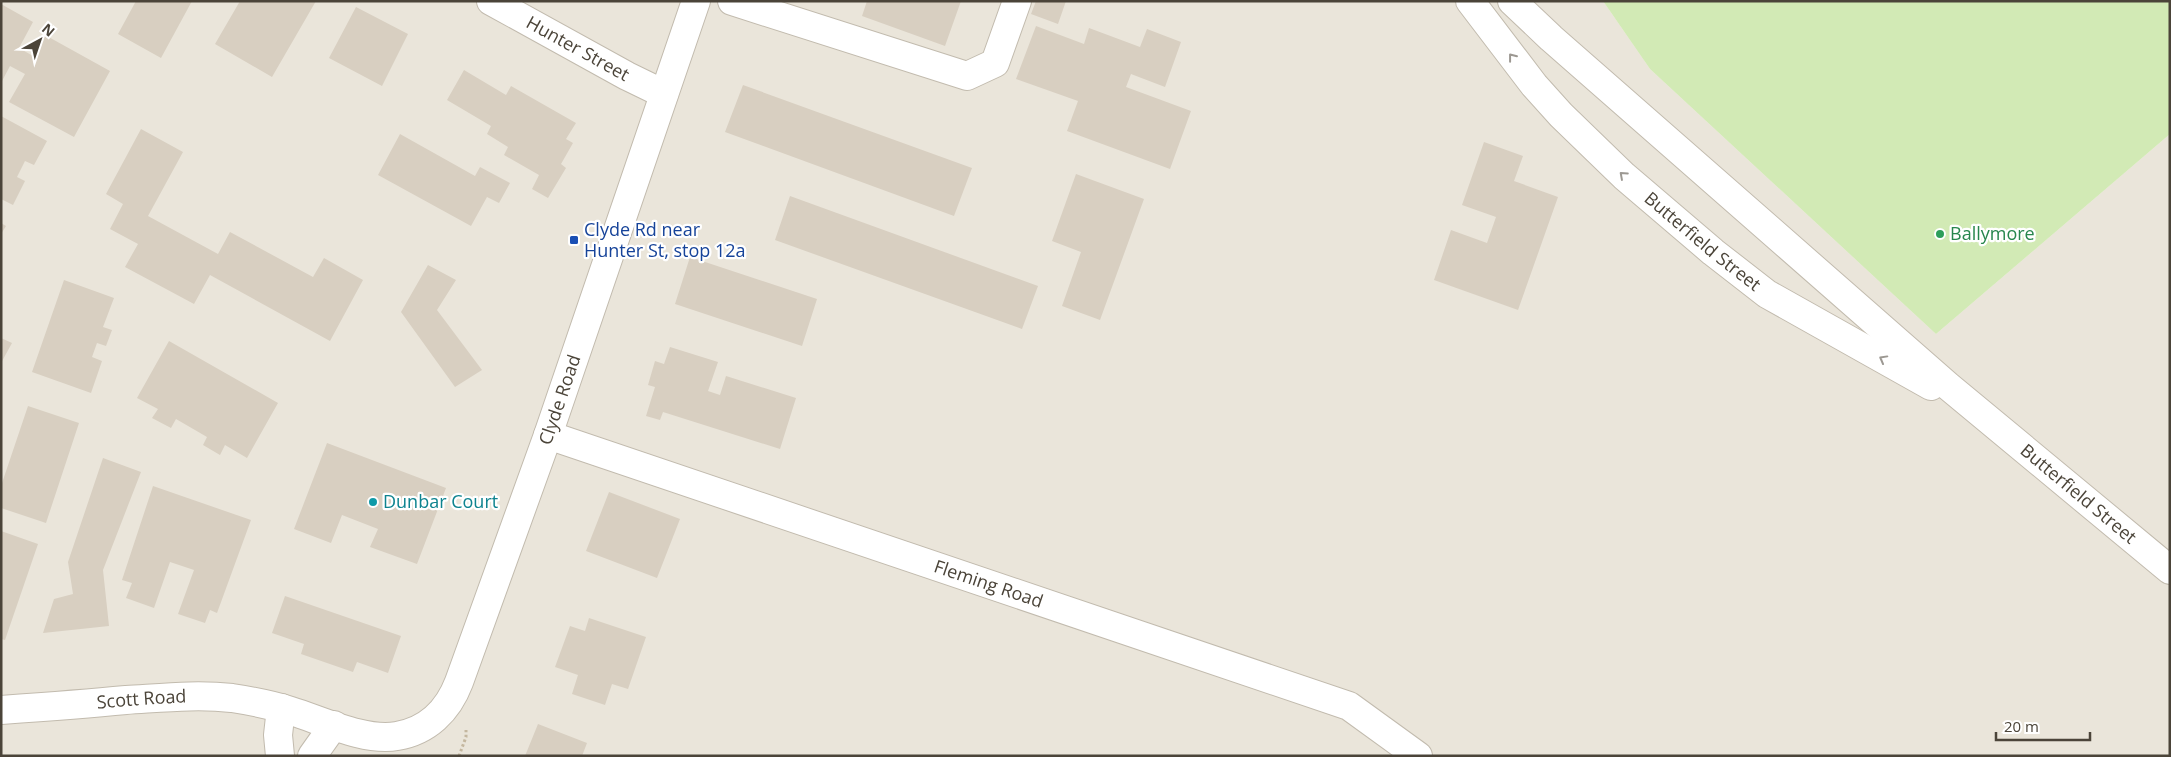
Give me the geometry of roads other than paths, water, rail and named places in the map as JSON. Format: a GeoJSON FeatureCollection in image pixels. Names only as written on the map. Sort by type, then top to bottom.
{"type":"FeatureCollection","features":[{"type":"Feature","properties":{"kind":"street","name":"Hunter Street"},"geometry":{"type":"LineString","coordinates":[[491,1],[627,76],[664,94]]}},
{"type":"Feature","properties":{"kind":"street","name":"Clyde Road"},"geometry":{"type":"LineString","coordinates":[[362,734],[387,737],[412,732],[431,722],[448,705],[459,682],[548,435],[696,1]]}},
{"type":"Feature","properties":{"kind":"street"},"geometry":{"type":"LineString","coordinates":[[732,1],[967,76],[995,63],[1017,1]]}},
{"type":"Feature","properties":{"kind":"street","name":"Butterfield Street"},"geometry":{"type":"LineString","coordinates":[[1470,1],[1534,85],[1561,115],[1624,176],[1713,252],[1767,294],[1986,418]]}},
{"type":"Feature","properties":{"kind":"street","name":"Butterfield Street"},"geometry":{"type":"LineString","coordinates":[[1512,1],[1551,38],[1986,418],[2170,570]]}},
{"type":"Feature","properties":{"kind":"street","name":"Fleming Road"},"geometry":{"type":"LineString","coordinates":[[548,435],[1349,706],[1418,756]]}},
{"type":"Feature","properties":{"kind":"street","name":"Scott Road"},"geometry":{"type":"LineString","coordinates":[[1,710],[185,696],[230,698],[281,708],[362,734]]}},
{"type":"Feature","properties":{"kind":"street"},"geometry":{"type":"LineString","coordinates":[[280,756],[278,735],[281,708]]}},
{"type":"Feature","properties":{"kind":"street"},"geometry":{"type":"LineString","coordinates":[[312,756],[334,725]]}},
{"type":"Feature","properties":{"kind":"place","name":"Ballymore"},"geometry":{"type":"Point","coordinates":[1940,234]}},
{"type":"Feature","properties":{"kind":"place","name":"Clyde Rd near Hunter St, stop 12a"},"geometry":{"type":"Point","coordinates":[574,240]}},
{"type":"Feature","properties":{"kind":"place","name":"Dunbar Court"},"geometry":{"type":"Point","coordinates":[373,502]}}]}
